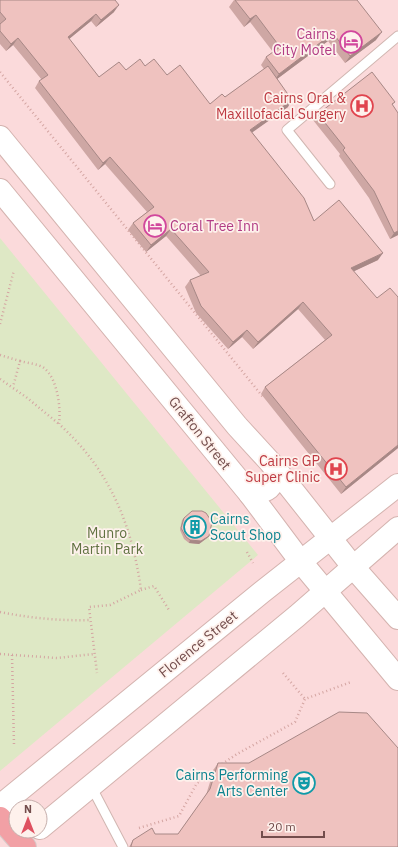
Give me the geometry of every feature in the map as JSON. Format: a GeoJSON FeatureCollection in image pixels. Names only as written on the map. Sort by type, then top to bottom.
{"type":"FeatureCollection","features":[{"type":"Feature","properties":{"kind":"highway"},"geometry":{"type":"LineString","coordinates":[[0,818],[27,840]]}},
{"type":"Feature","properties":{"kind":"street"},"geometry":{"type":"LineString","coordinates":[[0,137],[232,420],[276,469],[332,538],[354,568],[398,618]]}},
{"type":"Feature","properties":{"kind":"street","name":"Grafton Street"},"geometry":{"type":"LineString","coordinates":[[0,190],[250,494],[301,562],[398,679]]}},
{"type":"Feature","properties":{"kind":"street"},"geometry":{"type":"LineString","coordinates":[[250,494],[264,492],[274,482],[276,469]]}},
{"type":"Feature","properties":{"kind":"street","name":"Florence Street"},"geometry":{"type":"LineString","coordinates":[[0,806],[21,787],[398,485]]}},
{"type":"Feature","properties":{"kind":"street"},"geometry":{"type":"LineString","coordinates":[[48,821],[326,592],[398,528]]}},
{"type":"Feature","properties":{"kind":"lane"},"geometry":{"type":"LineString","coordinates":[[330,184],[287,130],[398,36]]}},
{"type":"Feature","properties":{"kind":"lane"},"geometry":{"type":"LineString","coordinates":[[91,786],[123,847]]}},
{"type":"Feature","properties":{"kind":"path"},"geometry":{"type":"LineString","coordinates":[[0,72],[265,400]]}},
{"type":"Feature","properties":{"kind":"path"},"geometry":{"type":"LineString","coordinates":[[0,324],[14,270]]}},
{"type":"Feature","properties":{"kind":"path"},"geometry":{"type":"LineString","coordinates":[[0,355],[44,368],[55,384],[61,412],[59,424]]}},
{"type":"Feature","properties":{"kind":"path"},"geometry":{"type":"LineString","coordinates":[[13,387],[20,361]]}},
{"type":"Feature","properties":{"kind":"path"},"geometry":{"type":"LineString","coordinates":[[0,379],[13,387],[59,424],[88,453],[116,498],[125,520],[138,567],[141,590]]}},
{"type":"Feature","properties":{"kind":"path"},"geometry":{"type":"LineString","coordinates":[[247,552],[253,563]]}},
{"type":"Feature","properties":{"kind":"path"},"geometry":{"type":"LineString","coordinates":[[97,673],[89,607],[110,605],[141,590],[154,586],[169,610]]}},
{"type":"Feature","properties":{"kind":"path"},"geometry":{"type":"LineString","coordinates":[[0,612],[34,618],[68,621],[90,620]]}},
{"type":"Feature","properties":{"kind":"path"},"geometry":{"type":"LineString","coordinates":[[0,654],[57,658],[94,654]]}},
{"type":"Feature","properties":{"kind":"path"},"geometry":{"type":"LineString","coordinates":[[12,655],[14,745]]}},
{"type":"Feature","properties":{"kind":"path"},"geometry":{"type":"LineString","coordinates":[[283,673],[305,699]]}},
{"type":"Feature","properties":{"kind":"path"},"geometry":{"type":"LineString","coordinates":[[139,828],[179,816],[197,783],[236,754],[295,722],[305,699],[351,682]]}},
{"type":"Feature","properties":{"kind":"shaded area"},"geometry":{"type":"Polygon","coordinates":[[[0,0],[398,0],[398,847],[0,847],[0,0]]]}},
{"type":"Feature","properties":{"kind":"green space","name":"Munro Martin Park"},"geometry":{"type":"Polygon","coordinates":[[[0,238],[258,555],[0,771],[0,238]]]}},
{"type":"Feature","properties":{"kind":"building"},"geometry":{"type":"Polygon","coordinates":[[[0,0],[115,0],[119,5],[101,20],[96,14],[68,37],[99,77],[119,62],[126,70],[140,59],[145,66],[154,59],[167,75],[180,65],[210,104],[222,94],[225,97],[268,66],[292,100],[250,130],[304,198],[314,221],[339,200],[383,253],[351,268],[377,298],[390,288],[398,297],[398,445],[346,487],[265,387],[332,335],[303,302],[258,342],[247,330],[233,342],[201,306],[190,280],[209,272],[171,229],[151,245],[133,223],[154,207],[110,157],[103,163],[39,81],[48,75],[18,38],[11,44],[0,31],[0,24],[6,19],[0,12],[0,0]]]}},
{"type":"Feature","properties":{"kind":"building","name":"Cairns City Motel"},"geometry":{"type":"Polygon","coordinates":[[[235,0],[357,0],[382,32],[350,56],[333,33],[279,74],[266,57],[280,47],[256,15],[250,19],[235,0]]]}},
{"type":"Feature","properties":{"kind":"building"},"geometry":{"type":"Polygon","coordinates":[[[372,72],[395,102],[392,104],[398,113],[398,231],[394,233],[374,191],[343,150],[345,148],[318,114],[372,72]]]}},
{"type":"Feature","properties":{"kind":"building","name":"Cairns Scout Shop"},"geometry":{"type":"Polygon","coordinates":[[[192,511],[202,511],[206,513],[212,522],[209,536],[201,541],[190,540],[186,537],[181,528],[184,518],[192,511]]]}},
{"type":"Feature","properties":{"kind":"building","name":"Cairns Performing Arts Center"},"geometry":{"type":"Polygon","coordinates":[[[339,712],[367,713],[398,748],[398,847],[131,847],[133,840],[152,828],[155,834],[178,834],[210,789],[218,763],[249,763],[339,712]]]}},
{"type":"Feature","properties":{"kind":"place","name":"Cairns City Motel"},"geometry":{"type":"Point","coordinates":[351,42]}},
{"type":"Feature","properties":{"kind":"place","name":"Cairns Oral & Maxillofacial Surgery"},"geometry":{"type":"Point","coordinates":[362,106]}},
{"type":"Feature","properties":{"kind":"place","name":"Coral Tree Inn"},"geometry":{"type":"Point","coordinates":[155,226]}},
{"type":"Feature","properties":{"kind":"place","name":"Cairns GP Super Clinic"},"geometry":{"type":"Point","coordinates":[336,469]}},
{"type":"Feature","properties":{"kind":"place","name":"Cairns Scout Shop"},"geometry":{"type":"Point","coordinates":[195,527]}},
{"type":"Feature","properties":{"kind":"place","name":"Cairns Performing Arts Center"},"geometry":{"type":"Point","coordinates":[304,783]}}]}
